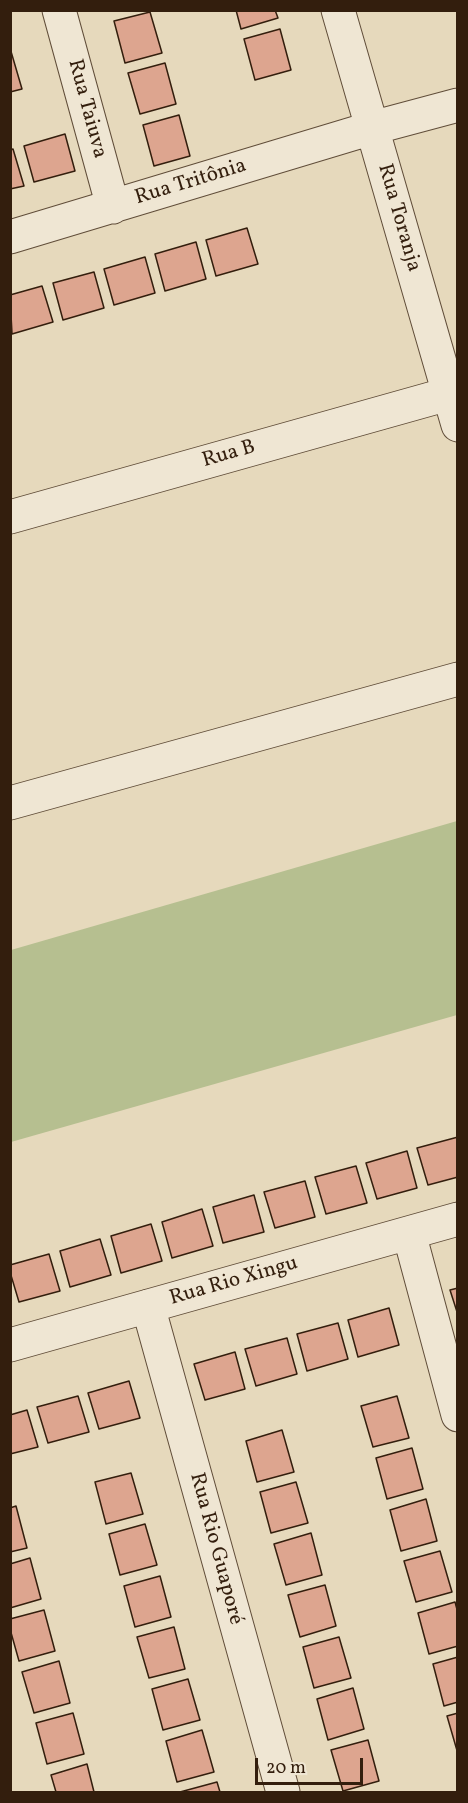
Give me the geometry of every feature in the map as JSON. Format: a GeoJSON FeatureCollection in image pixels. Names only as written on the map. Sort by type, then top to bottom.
{"type":"FeatureCollection","features":[{"type":"Feature","properties":{"kind":"street","name":"Rua Taiuva"},"geometry":{"type":"LineString","coordinates":[[59,10],[113,207]]}},
{"type":"Feature","properties":{"kind":"street","name":"Rua Toranja"},"geometry":{"type":"LineString","coordinates":[[338,10],[458,425]]}},
{"type":"Feature","properties":{"kind":"street","name":"Rua Tritônia"},"geometry":{"type":"LineString","coordinates":[[10,237],[372,128],[458,105]]}},
{"type":"Feature","properties":{"kind":"street","name":"Rua B"},"geometry":{"type":"LineString","coordinates":[[10,517],[448,394]]}},
{"type":"Feature","properties":{"kind":"street"},"geometry":{"type":"LineString","coordinates":[[10,803],[458,679]]}},
{"type":"Feature","properties":{"kind":"street","name":"Rua Rio Xingu"},"geometry":{"type":"LineString","coordinates":[[10,1345],[458,1219]]}},
{"type":"Feature","properties":{"kind":"street"},"geometry":{"type":"LineString","coordinates":[[408,1233],[458,1415]]}},
{"type":"Feature","properties":{"kind":"street","name":"Rua Rio Guaporé"},"geometry":{"type":"LineString","coordinates":[[148,1306],[283,1792]]}},
{"type":"Feature","properties":{"kind":"green space"},"geometry":{"type":"Polygon","coordinates":[[[457,821],[457,1015],[11,1142],[11,950],[457,821]]]}},
{"type":"Feature","properties":{"kind":"building"},"geometry":{"type":"Polygon","coordinates":[[[236,10],[275,10],[278,18],[241,29],[236,10]]]}},
{"type":"Feature","properties":{"kind":"building"},"geometry":{"type":"Polygon","coordinates":[[[150,12],[162,53],[125,63],[114,21],[150,12]]]}},
{"type":"Feature","properties":{"kind":"building"},"geometry":{"type":"Polygon","coordinates":[[[280,29],[291,70],[255,80],[244,39],[280,29]]]}},
{"type":"Feature","properties":{"kind":"building"},"geometry":{"type":"Polygon","coordinates":[[[10,48],[22,89],[10,92],[10,48]]]}},
{"type":"Feature","properties":{"kind":"building"},"geometry":{"type":"Polygon","coordinates":[[[165,63],[176,104],[140,114],[128,73],[165,63]]]}},
{"type":"Feature","properties":{"kind":"building"},"geometry":{"type":"Polygon","coordinates":[[[179,115],[190,156],[154,166],[143,125],[179,115]]]}},
{"type":"Feature","properties":{"kind":"building"},"geometry":{"type":"Polygon","coordinates":[[[65,134],[75,171],[34,182],[24,146],[65,134]]]}},
{"type":"Feature","properties":{"kind":"building"},"geometry":{"type":"Polygon","coordinates":[[[13,149],[24,186],[10,189],[10,150],[13,149]]]}},
{"type":"Feature","properties":{"kind":"building"},"geometry":{"type":"Polygon","coordinates":[[[247,228],[258,264],[216,276],[206,240],[247,228]]]}},
{"type":"Feature","properties":{"kind":"building"},"geometry":{"type":"Polygon","coordinates":[[[196,242],[206,279],[165,291],[155,254],[196,242]]]}},
{"type":"Feature","properties":{"kind":"building"},"geometry":{"type":"Polygon","coordinates":[[[145,257],[155,293],[114,305],[104,269],[145,257]]]}},
{"type":"Feature","properties":{"kind":"building"},"geometry":{"type":"Polygon","coordinates":[[[94,272],[104,308],[63,320],[53,283],[94,272]]]}},
{"type":"Feature","properties":{"kind":"building"},"geometry":{"type":"Polygon","coordinates":[[[42,286],[53,322],[12,334],[10,295],[42,286]]]}},
{"type":"Feature","properties":{"kind":"building"},"geometry":{"type":"Polygon","coordinates":[[[458,1137],[458,1177],[428,1185],[417,1148],[458,1137]]]}},
{"type":"Feature","properties":{"kind":"building"},"geometry":{"type":"Polygon","coordinates":[[[407,1151],[417,1188],[377,1199],[366,1163],[407,1151]]]}},
{"type":"Feature","properties":{"kind":"building"},"geometry":{"type":"Polygon","coordinates":[[[356,1166],[367,1203],[326,1214],[315,1177],[356,1166]]]}},
{"type":"Feature","properties":{"kind":"building"},"geometry":{"type":"Polygon","coordinates":[[[305,1181],[315,1217],[275,1228],[264,1192],[305,1181]]]}},
{"type":"Feature","properties":{"kind":"building"},"geometry":{"type":"Polygon","coordinates":[[[254,1195],[264,1232],[223,1243],[213,1207],[254,1195]]]}},
{"type":"Feature","properties":{"kind":"building"},"geometry":{"type":"Polygon","coordinates":[[[202,1209],[213,1246],[172,1258],[162,1222],[202,1209]]]}},
{"type":"Feature","properties":{"kind":"building"},"geometry":{"type":"Polygon","coordinates":[[[151,1224],[162,1261],[121,1273],[111,1236],[151,1224]]]}},
{"type":"Feature","properties":{"kind":"building"},"geometry":{"type":"Polygon","coordinates":[[[100,1239],[111,1275],[70,1287],[60,1251],[100,1239]]]}},
{"type":"Feature","properties":{"kind":"building"},"geometry":{"type":"Polygon","coordinates":[[[49,1254],[60,1291],[19,1302],[10,1265],[49,1254]]]}},
{"type":"Feature","properties":{"kind":"building"},"geometry":{"type":"Polygon","coordinates":[[[458,1288],[458,1315],[450,1290],[458,1288]]]}},
{"type":"Feature","properties":{"kind":"building"},"geometry":{"type":"Polygon","coordinates":[[[389,1308],[399,1345],[358,1357],[348,1320],[389,1308]]]}},
{"type":"Feature","properties":{"kind":"building"},"geometry":{"type":"Polygon","coordinates":[[[338,1323],[348,1359],[307,1371],[297,1334],[338,1323]]]}},
{"type":"Feature","properties":{"kind":"building"},"geometry":{"type":"Polygon","coordinates":[[[287,1338],[297,1374],[256,1386],[245,1349],[287,1338]]]}},
{"type":"Feature","properties":{"kind":"building"},"geometry":{"type":"Polygon","coordinates":[[[235,1352],[245,1389],[205,1400],[194,1364],[235,1352]]]}},
{"type":"Feature","properties":{"kind":"building"},"geometry":{"type":"Polygon","coordinates":[[[129,1381],[140,1418],[99,1429],[88,1393],[129,1381]]]}},
{"type":"Feature","properties":{"kind":"building"},"geometry":{"type":"Polygon","coordinates":[[[78,1396],[89,1432],[48,1443],[37,1407],[78,1396]]]}},
{"type":"Feature","properties":{"kind":"building"},"geometry":{"type":"Polygon","coordinates":[[[397,1396],[409,1438],[373,1447],[361,1406],[397,1396]]]}},
{"type":"Feature","properties":{"kind":"building"},"geometry":{"type":"Polygon","coordinates":[[[27,1410],[38,1447],[10,1454],[10,1415],[27,1410]]]}},
{"type":"Feature","properties":{"kind":"building"},"geometry":{"type":"Polygon","coordinates":[[[282,1430],[294,1472],[257,1482],[246,1441],[282,1430]]]}},
{"type":"Feature","properties":{"kind":"building"},"geometry":{"type":"Polygon","coordinates":[[[412,1448],[423,1489],[387,1499],[376,1458],[412,1448]]]}},
{"type":"Feature","properties":{"kind":"building"},"geometry":{"type":"Polygon","coordinates":[[[131,1473],[143,1514],[106,1524],[95,1482],[131,1473]]]}},
{"type":"Feature","properties":{"kind":"building"},"geometry":{"type":"Polygon","coordinates":[[[296,1482],[308,1523],[271,1533],[260,1492],[296,1482]]]}},
{"type":"Feature","properties":{"kind":"building"},"geometry":{"type":"Polygon","coordinates":[[[426,1499],[437,1541],[401,1551],[390,1510],[426,1499]]]}},
{"type":"Feature","properties":{"kind":"building"},"geometry":{"type":"Polygon","coordinates":[[[16,1506],[27,1548],[10,1552],[10,1508],[16,1506]]]}},
{"type":"Feature","properties":{"kind":"building"},"geometry":{"type":"Polygon","coordinates":[[[145,1524],[157,1565],[120,1575],[109,1534],[145,1524]]]}},
{"type":"Feature","properties":{"kind":"building"},"geometry":{"type":"Polygon","coordinates":[[[311,1533],[322,1575],[286,1585],[274,1544],[311,1533]]]}},
{"type":"Feature","properties":{"kind":"building"},"geometry":{"type":"Polygon","coordinates":[[[440,1551],[452,1592],[416,1602],[404,1561],[440,1551]]]}},
{"type":"Feature","properties":{"kind":"building"},"geometry":{"type":"Polygon","coordinates":[[[30,1558],[41,1599],[10,1608],[10,1564],[30,1558]]]}},
{"type":"Feature","properties":{"kind":"building"},"geometry":{"type":"Polygon","coordinates":[[[160,1576],[171,1617],[135,1627],[124,1586],[160,1576]]]}},
{"type":"Feature","properties":{"kind":"building"},"geometry":{"type":"Polygon","coordinates":[[[325,1585],[336,1626],[300,1637],[288,1595],[325,1585]]]}},
{"type":"Feature","properties":{"kind":"building"},"geometry":{"type":"Polygon","coordinates":[[[455,1602],[458,1613],[458,1646],[429,1654],[418,1613],[455,1602]]]}},
{"type":"Feature","properties":{"kind":"building"},"geometry":{"type":"Polygon","coordinates":[[[44,1610],[55,1651],[19,1661],[10,1629],[10,1619],[44,1610]]]}},
{"type":"Feature","properties":{"kind":"building"},"geometry":{"type":"Polygon","coordinates":[[[174,1627],[185,1669],[149,1678],[137,1637],[174,1627]]]}},
{"type":"Feature","properties":{"kind":"building"},"geometry":{"type":"Polygon","coordinates":[[[339,1637],[351,1678],[314,1688],[303,1647],[339,1637]]]}},
{"type":"Feature","properties":{"kind":"building"},"geometry":{"type":"Polygon","coordinates":[[[458,1657],[458,1702],[444,1706],[433,1664],[458,1657]]]}},
{"type":"Feature","properties":{"kind":"building"},"geometry":{"type":"Polygon","coordinates":[[[59,1661],[70,1703],[34,1713],[22,1672],[59,1661]]]}},
{"type":"Feature","properties":{"kind":"building"},"geometry":{"type":"Polygon","coordinates":[[[188,1679],[200,1720],[163,1730],[152,1689],[188,1679]]]}},
{"type":"Feature","properties":{"kind":"building"},"geometry":{"type":"Polygon","coordinates":[[[353,1688],[364,1729],[328,1740],[317,1699],[353,1688]]]}},
{"type":"Feature","properties":{"kind":"building"},"geometry":{"type":"Polygon","coordinates":[[[73,1713],[84,1754],[47,1764],[36,1723],[73,1713]]]}},
{"type":"Feature","properties":{"kind":"building"},"geometry":{"type":"Polygon","coordinates":[[[458,1713],[458,1754],[447,1716],[458,1713]]]}},
{"type":"Feature","properties":{"kind":"building"},"geometry":{"type":"Polygon","coordinates":[[[202,1730],[214,1772],[177,1782],[166,1741],[202,1730]]]}},
{"type":"Feature","properties":{"kind":"building"},"geometry":{"type":"Polygon","coordinates":[[[368,1740],[379,1781],[343,1791],[331,1750],[368,1740]]]}},
{"type":"Feature","properties":{"kind":"building"},"geometry":{"type":"Polygon","coordinates":[[[87,1764],[94,1792],[56,1792],[51,1775],[87,1764]]]}},
{"type":"Feature","properties":{"kind":"building"},"geometry":{"type":"Polygon","coordinates":[[[217,1782],[220,1792],[180,1792],[217,1782]]]}}]}
